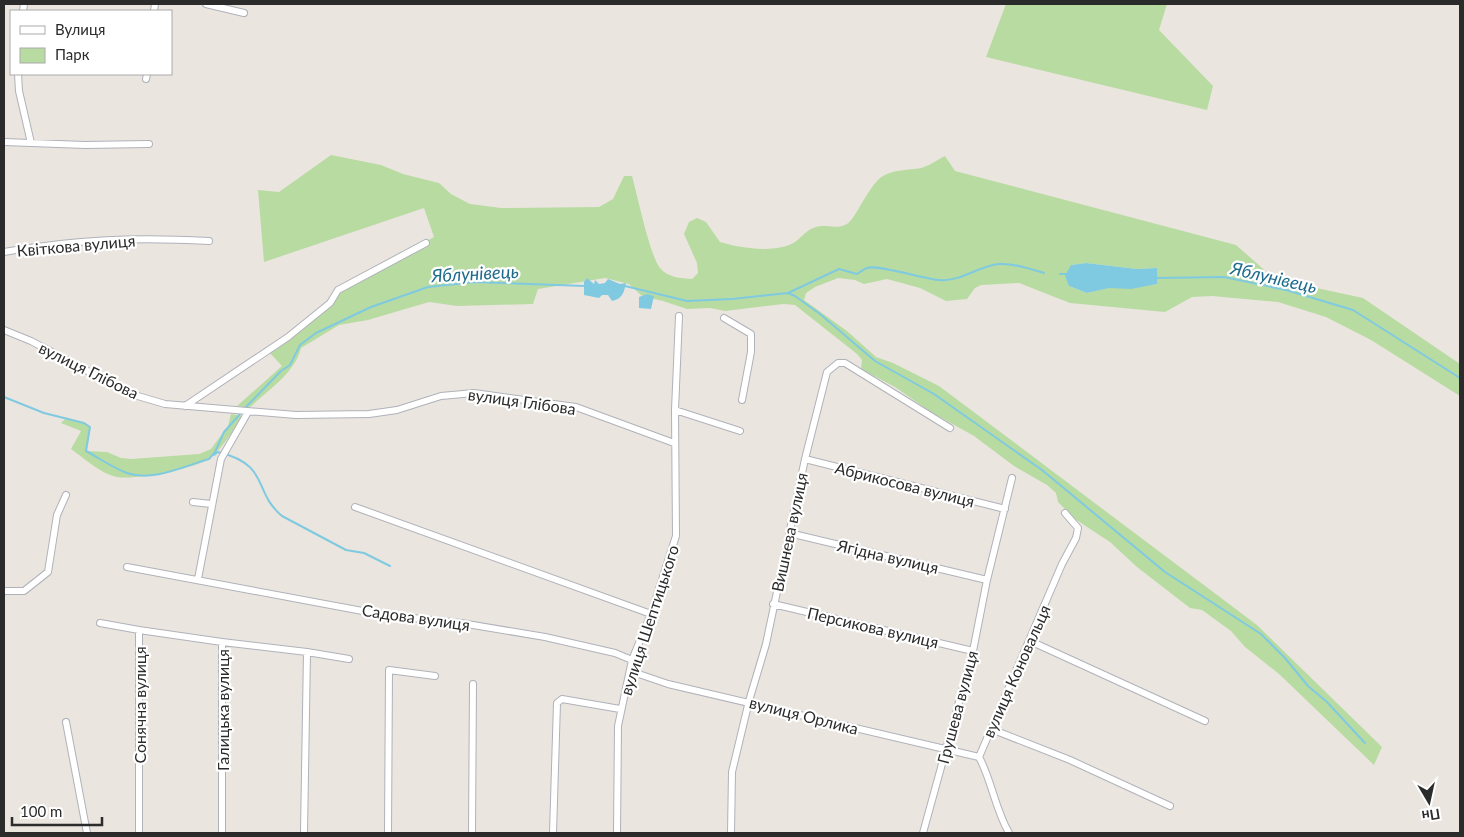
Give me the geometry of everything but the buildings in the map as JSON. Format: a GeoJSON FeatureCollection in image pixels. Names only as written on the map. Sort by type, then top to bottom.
{"type":"FeatureCollection","features":[{"type":"Feature","properties":{"kind":"street"},"geometry":{"type":"LineString","coordinates":[[206,4],[244,13]]}},
{"type":"Feature","properties":{"kind":"street"},"geometry":{"type":"LineString","coordinates":[[18,75],[19,92],[31,143]]}},
{"type":"Feature","properties":{"kind":"street"},"geometry":{"type":"LineString","coordinates":[[4,142],[149,144]]}},
{"type":"Feature","properties":{"kind":"street","name":"Квіткова вулиця"},"geometry":{"type":"LineString","coordinates":[[4,252],[45,244],[116,238],[208,241]]}},
{"type":"Feature","properties":{"kind":"street"},"geometry":{"type":"LineString","coordinates":[[184,406],[288,338],[330,303],[338,290],[426,243]]}},
{"type":"Feature","properties":{"kind":"street","name":"вулиця Шептицького"},"geometry":{"type":"LineString","coordinates":[[616,833],[620,709],[632,660],[651,614],[676,536],[674,443],[679,316]]}},
{"type":"Feature","properties":{"kind":"street"},"geometry":{"type":"LineString","coordinates":[[724,318],[751,334],[751,352],[742,400]]}},
{"type":"Feature","properties":{"kind":"street","name":"вулиця Глібова"},"geometry":{"type":"LineString","coordinates":[[4,330],[31,341],[131,394],[164,404],[296,415],[369,414],[397,410],[441,396],[474,393],[576,407],[674,443]]}},
{"type":"Feature","properties":{"kind":"street","name":"Вишнева вулиця"},"geometry":{"type":"LineString","coordinates":[[731,833],[732,772],[749,701],[766,644],[805,460],[827,372],[838,363],[845,363],[950,428]]}},
{"type":"Feature","properties":{"kind":"street"},"geometry":{"type":"LineString","coordinates":[[675,410],[740,430]]}},
{"type":"Feature","properties":{"kind":"street"},"geometry":{"type":"LineString","coordinates":[[198,580],[221,459],[247,412]]}},
{"type":"Feature","properties":{"kind":"street","name":"Абрикосова вулиця"},"geometry":{"type":"LineString","coordinates":[[805,460],[1005,509]]}},
{"type":"Feature","properties":{"kind":"street","name":"Грушева вулиця"},"geometry":{"type":"LineString","coordinates":[[923,833],[973,651],[987,580],[1012,478]]}},
{"type":"Feature","properties":{"kind":"street"},"geometry":{"type":"LineString","coordinates":[[4,591],[24,590],[48,572],[58,515],[66,495]]}},
{"type":"Feature","properties":{"kind":"street"},"geometry":{"type":"LineString","coordinates":[[193,502],[211,504]]}},
{"type":"Feature","properties":{"kind":"street"},"geometry":{"type":"LineString","coordinates":[[355,507],[651,614]]}},
{"type":"Feature","properties":{"kind":"street","name":"вулиця Коновальця"},"geometry":{"type":"LineString","coordinates":[[1009,833],[1001,819],[987,771],[979,756],[1062,564],[1076,538],[1078,528],[1065,513]]}},
{"type":"Feature","properties":{"kind":"street","name":"Ягідна вулиця"},"geometry":{"type":"LineString","coordinates":[[789,533],[987,580]]}},
{"type":"Feature","properties":{"kind":"street","name":"Садова вулиця"},"geometry":{"type":"LineString","coordinates":[[127,567],[384,615],[461,623],[545,637],[615,653],[632,660]]}},
{"type":"Feature","properties":{"kind":"street","name":"Персикова вулиця"},"geometry":{"type":"LineString","coordinates":[[773,604],[973,651]]}},
{"type":"Feature","properties":{"kind":"street"},"geometry":{"type":"LineString","coordinates":[[100,623],[139,630]]}},
{"type":"Feature","properties":{"kind":"street","name":"Сонячна вулиця"},"geometry":{"type":"LineString","coordinates":[[139,833],[139,630],[222,642]]}},
{"type":"Feature","properties":{"kind":"street"},"geometry":{"type":"LineString","coordinates":[[1030,641],[1205,721]]}},
{"type":"Feature","properties":{"kind":"street","name":"Галицька вулиця"},"geometry":{"type":"LineString","coordinates":[[222,833],[222,642],[349,659]]}},
{"type":"Feature","properties":{"kind":"street"},"geometry":{"type":"LineString","coordinates":[[304,833],[307,652]]}},
{"type":"Feature","properties":{"kind":"street"},"geometry":{"type":"LineString","coordinates":[[388,833],[389,670],[435,676]]}},
{"type":"Feature","properties":{"kind":"street","name":"вулиця Орлика"},"geometry":{"type":"LineString","coordinates":[[630,671],[668,684],[749,701],[945,750],[979,756]]}},
{"type":"Feature","properties":{"kind":"street"},"geometry":{"type":"LineString","coordinates":[[472,833],[473,684]]}},
{"type":"Feature","properties":{"kind":"street"},"geometry":{"type":"LineString","coordinates":[[553,833],[556,703],[562,699],[620,709]]}},
{"type":"Feature","properties":{"kind":"street"},"geometry":{"type":"LineString","coordinates":[[66,722],[88,833]]}},
{"type":"Feature","properties":{"kind":"street"},"geometry":{"type":"LineString","coordinates":[[991,729],[1070,760],[1170,806]]}},
{"type":"Feature","properties":{"kind":"green space"},"geometry":{"type":"Polygon","coordinates":[[[1006,4],[1167,4],[1159,30],[1213,86],[1207,110],[986,57],[1006,4]]]}},
{"type":"Feature","properties":{"kind":"green space"},"geometry":{"type":"Polygon","coordinates":[[[331,155],[381,165],[403,174],[439,183],[451,194],[470,204],[501,208],[599,207],[613,199],[624,176],[632,176],[648,238],[660,268],[671,276],[692,279],[698,273],[697,263],[684,234],[689,222],[697,218],[706,222],[720,242],[758,249],[787,246],[813,228],[824,226],[839,227],[847,224],[851,221],[873,186],[883,176],[896,171],[921,168],[945,156],[955,171],[1236,245],[1270,275],[1312,287],[1363,298],[1460,364],[1460,396],[1371,340],[1326,317],[1278,302],[1212,296],[1192,297],[1165,312],[1070,303],[1019,283],[981,285],[975,288],[967,299],[946,301],[920,288],[887,279],[864,284],[855,280],[838,278],[815,287],[806,293],[804,300],[847,331],[876,357],[893,363],[939,386],[1257,625],[1382,747],[1374,765],[1279,674],[1245,647],[1231,631],[1202,610],[1190,608],[1137,567],[1110,542],[1075,519],[1058,502],[1056,493],[1047,485],[1014,466],[974,436],[931,412],[895,387],[861,369],[862,360],[857,354],[795,305],[784,304],[725,311],[710,308],[687,309],[642,296],[629,284],[605,278],[538,289],[533,304],[457,306],[429,302],[368,320],[339,325],[301,348],[293,366],[287,373],[249,408],[237,406],[282,366],[267,350],[327,303],[340,285],[434,237],[424,208],[264,262],[258,190],[279,192],[331,155]],[[1086,263],[1071,265],[1069,286],[1087,293],[1108,288],[1131,288],[1157,284],[1157,268],[1137,269],[1086,263]]]}},
{"type":"Feature","properties":{"kind":"green space"},"geometry":{"type":"Polygon","coordinates":[[[231,414],[243,416],[224,444],[210,458],[179,470],[137,477],[117,477],[105,473],[93,465],[71,449],[81,431],[61,423],[65,419],[84,423],[90,427],[86,451],[107,452],[121,458],[131,459],[199,454],[211,449],[228,426],[231,414]]]}},
{"type":"Feature","properties":{"kind":"water"},"geometry":{"type":"Polygon","coordinates":[[[1086,263],[1137,269],[1157,268],[1157,284],[1131,289],[1109,288],[1087,293],[1069,286],[1065,276],[1071,265],[1086,263]]]}},
{"type":"Feature","properties":{"kind":"water"},"geometry":{"type":"Polygon","coordinates":[[[587,278],[594,284],[595,280],[599,284],[605,283],[608,279],[620,284],[626,283],[622,295],[612,301],[608,295],[602,295],[599,298],[584,295],[584,282],[587,278]]]}},
{"type":"Feature","properties":{"kind":"water"},"geometry":{"type":"Polygon","coordinates":[[[647,294],[654,296],[651,309],[639,308],[639,297],[647,294]]]}},
{"type":"Feature","properties":{"kind":"waterway","name":"Яблунівець"},"geometry":{"type":"LineString","coordinates":[[625,286],[687,301],[732,299],[788,293],[839,269],[857,274],[872,267],[939,280],[955,279],[991,265],[999,264],[1016,265],[1044,273]]}},
{"type":"Feature","properties":{"kind":"waterway","name":"Яблунівець"},"geometry":{"type":"LineString","coordinates":[[1060,274],[1067,274]]}},
{"type":"Feature","properties":{"kind":"waterway","name":"Яблунівець"},"geometry":{"type":"LineString","coordinates":[[1157,278],[1224,277],[1286,290],[1353,310],[1460,378]]}},
{"type":"Feature","properties":{"kind":"waterway","name":"Яблунівець"},"geometry":{"type":"LineString","coordinates":[[244,409],[281,371],[290,365],[300,345],[316,333],[371,307],[428,287],[475,282],[585,286]]}},
{"type":"Feature","properties":{"kind":"waterway"},"geometry":{"type":"LineString","coordinates":[[788,293],[820,314],[875,361],[934,394],[1042,470],[1165,572],[1261,634],[1285,658],[1308,686],[1326,701],[1365,743]]}},
{"type":"Feature","properties":{"kind":"waterway","name":"Яблунівець"},"geometry":{"type":"LineString","coordinates":[[4,397],[44,413],[84,423],[90,427],[86,451],[127,473],[147,476],[168,472],[209,459],[215,452],[224,432],[241,413]]}},
{"type":"Feature","properties":{"kind":"waterway"},"geometry":{"type":"LineString","coordinates":[[214,455],[218,452],[235,457],[254,471],[273,507],[282,516],[346,550],[364,553],[390,566]]}}]}
